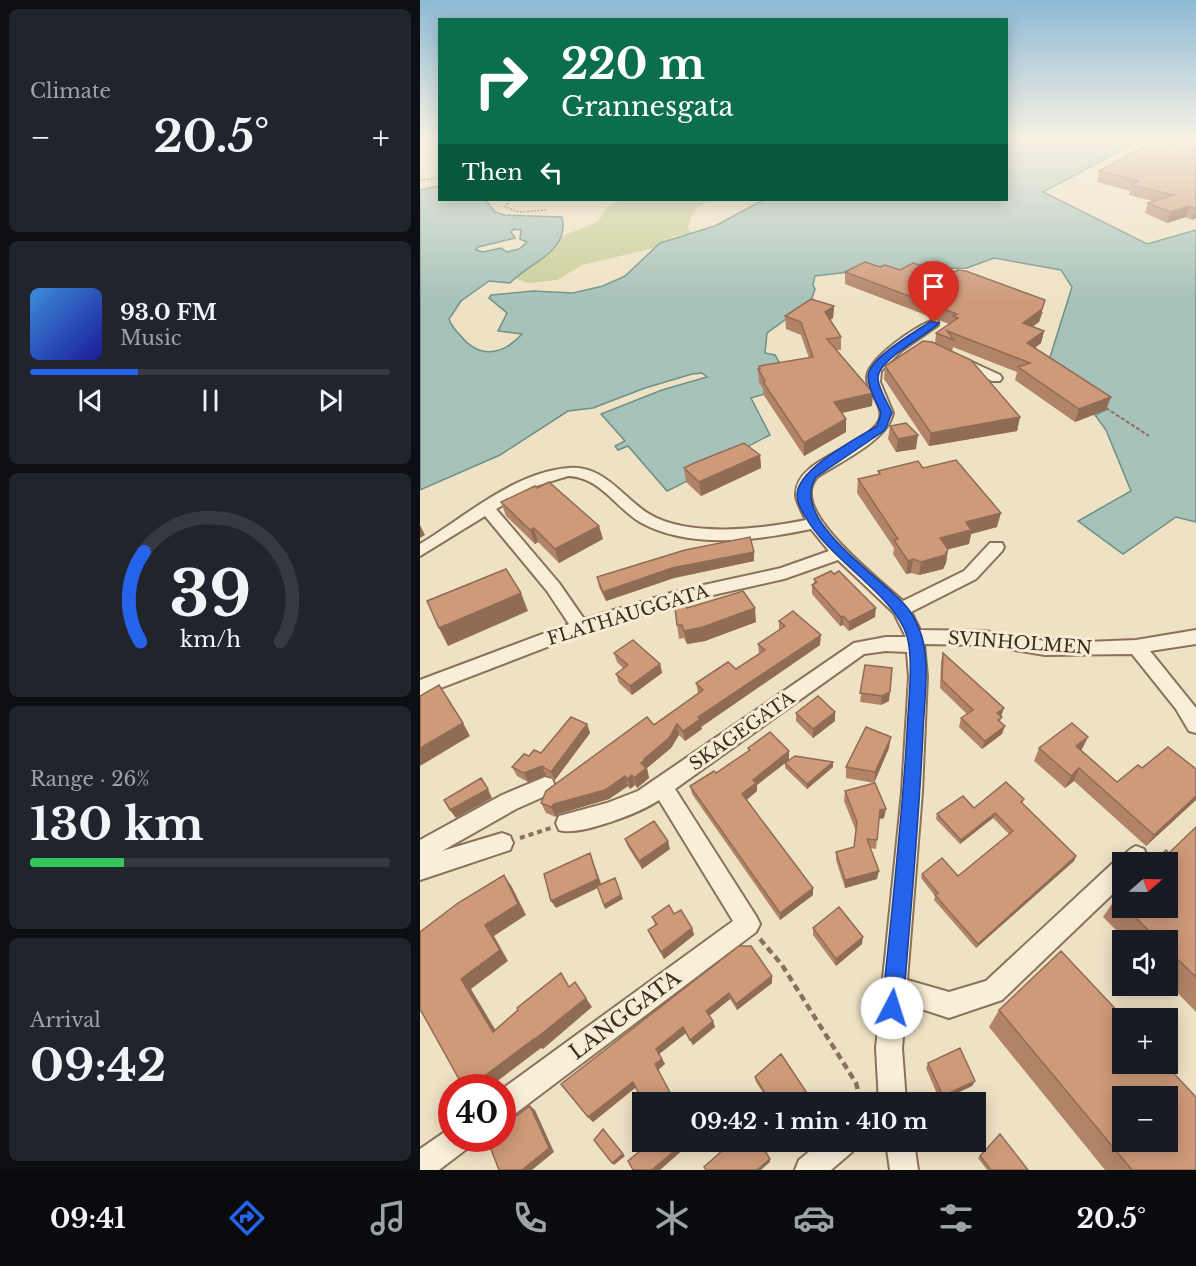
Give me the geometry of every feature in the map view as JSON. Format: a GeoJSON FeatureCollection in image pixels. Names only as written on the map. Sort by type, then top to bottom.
{"type":"FeatureCollection","features":[{"type":"Feature","properties":{"kind":"street"},"geometry":{"type":"LineString","coordinates":[[891,1092],[889,1048],[912,792],[918,677],[915,642],[901,609],[840,553],[815,523],[803,496],[805,484],[812,474],[882,427],[887,413],[873,379],[874,371],[884,358],[934,323]]}},
{"type":"Feature","properties":{"kind":"street"},"geometry":{"type":"LineString","coordinates":[[906,342],[926,348]]}},
{"type":"Feature","properties":{"kind":"street"},"geometry":{"type":"LineString","coordinates":[[946,355],[996,378]]}},
{"type":"Feature","properties":{"kind":"street"},"geometry":{"type":"LineString","coordinates":[[420,550],[532,483],[569,472],[591,476],[645,518],[669,527],[699,532],[750,532],[789,529],[815,523]]}},
{"type":"Feature","properties":{"kind":"street"},"geometry":{"type":"LineString","coordinates":[[488,508],[553,587],[580,627]]}},
{"type":"Feature","properties":{"kind":"street"},"geometry":{"type":"LineString","coordinates":[[901,609],[970,575],[996,547]]}},
{"type":"Feature","properties":{"kind":"street","name":"FLATHAUGGATA"},"geometry":{"type":"LineString","coordinates":[[420,688],[580,627],[681,596],[784,573],[840,553]]}},
{"type":"Feature","properties":{"kind":"street","name":"SVINHOLMEN"},"geometry":{"type":"LineString","coordinates":[[915,642],[984,639],[1045,648],[1136,647],[1196,637]]}},
{"type":"Feature","properties":{"kind":"street","name":"SKAGEGATA"},"geometry":{"type":"LineString","coordinates":[[567,823],[608,813],[645,798],[860,648],[915,642]]}},
{"type":"Feature","properties":{"kind":"street"},"geometry":{"type":"LineString","coordinates":[[1136,647],[1183,703],[1196,725]]}},
{"type":"Feature","properties":{"kind":"street"},"geometry":{"type":"LineString","coordinates":[[420,852],[508,802],[545,786]]}},
{"type":"Feature","properties":{"kind":"street"},"geometry":{"type":"LineString","coordinates":[[662,787],[748,924]]}},
{"type":"Feature","properties":{"kind":"street"},"geometry":{"type":"LineString","coordinates":[[420,869],[502,843]]}},
{"type":"Feature","properties":{"kind":"street"},"geometry":{"type":"LineString","coordinates":[[894,988],[948,1005],[993,991],[1112,879]]}},
{"type":"Feature","properties":{"kind":"street","name":"LANGGATA"},"geometry":{"type":"LineString","coordinates":[[516,1096],[748,924]]}},
{"type":"Feature","properties":{"kind":"street"},"geometry":{"type":"LineString","coordinates":[[420,1167],[440,1152]]}},
{"type":"Feature","properties":{"kind":"street"},"geometry":{"type":"LineString","coordinates":[[809,1170],[830,1152]]}},
{"type":"Feature","properties":{"kind":"street"},"geometry":{"type":"LineString","coordinates":[[901,1152],[904,1170]]}},
{"type":"Feature","properties":{"kind":"path"},"geometry":{"type":"LineString","coordinates":[[509,201],[505,207],[512,211],[546,210]]}},
{"type":"Feature","properties":{"kind":"path"},"geometry":{"type":"LineString","coordinates":[[1100,404],[1149,436]]}},
{"type":"Feature","properties":{"kind":"path"},"geometry":{"type":"LineString","coordinates":[[502,843],[567,823]]}},
{"type":"Feature","properties":{"kind":"path"},"geometry":{"type":"LineString","coordinates":[[748,924],[782,965],[856,1083],[858,1092]]}},
{"type":"Feature","properties":{"kind":"green space"},"geometry":{"type":"Polygon","coordinates":[[[617,201],[708,201],[692,215],[688,229],[692,233],[672,237],[654,248],[582,265],[557,280],[528,283],[514,278],[556,248],[562,236],[598,222],[608,206],[617,201]]]}},
{"type":"Feature","properties":{"kind":"water"},"geometry":{"type":"Polygon","coordinates":[[[420,193],[438,193],[438,201],[487,201],[495,212],[504,215],[562,217],[563,229],[560,239],[547,255],[510,283],[489,281],[461,301],[449,319],[467,343],[483,351],[491,352],[507,347],[522,334],[498,331],[507,313],[489,298],[491,295],[533,291],[573,293],[603,286],[625,276],[660,243],[715,226],[761,201],[1008,201],[1008,193],[1044,193],[1147,244],[1196,230],[1196,522],[1176,517],[1123,554],[1078,521],[1131,491],[1106,430],[1095,415],[1106,410],[1046,370],[1072,287],[1061,270],[994,258],[967,268],[857,271],[815,276],[813,285],[815,289],[811,301],[767,333],[765,353],[775,355],[786,374],[768,393],[751,398],[770,435],[667,491],[628,446],[618,450],[615,446],[625,441],[601,414],[662,390],[707,377],[702,373],[645,388],[593,408],[568,411],[500,455],[420,490],[420,193]],[[514,229],[511,232],[515,238],[478,247],[476,250],[483,252],[501,248],[507,252],[519,249],[527,242],[520,239],[521,230],[514,229]]]}},
{"type":"Feature","properties":{"kind":"building"},"geometry":{"type":"Polygon","coordinates":[[[1164,193],[1196,193],[1196,209],[1189,206],[1170,212],[1148,203],[1174,195],[1164,193]]]}},
{"type":"Feature","properties":{"kind":"building"},"geometry":{"type":"Polygon","coordinates":[[[865,262],[900,270],[913,263],[922,266],[927,262],[954,272],[966,271],[1045,300],[1042,309],[1023,323],[1044,331],[1027,343],[1111,397],[1079,409],[1018,367],[1030,363],[947,331],[954,340],[936,333],[958,318],[953,316],[957,314],[845,272],[865,262]]]}},
{"type":"Feature","properties":{"kind":"building"},"geometry":{"type":"Polygon","coordinates":[[[811,299],[834,306],[825,312],[841,337],[827,339],[873,393],[834,402],[846,419],[804,443],[763,382],[765,381],[758,369],[760,369],[759,366],[813,357],[801,322],[785,316],[811,299]]]}},
{"type":"Feature","properties":{"kind":"building"},"geometry":{"type":"Polygon","coordinates":[[[923,341],[932,342],[971,360],[1020,417],[931,433],[885,366],[923,341]]]}},
{"type":"Feature","properties":{"kind":"building"},"geometry":{"type":"Polygon","coordinates":[[[906,423],[918,435],[898,439],[890,426],[906,423]]]}},
{"type":"Feature","properties":{"kind":"building"},"geometry":{"type":"Polygon","coordinates":[[[744,443],[760,455],[699,482],[684,468],[694,463],[744,443]]]}},
{"type":"Feature","properties":{"kind":"building"},"geometry":{"type":"Polygon","coordinates":[[[956,460],[1001,513],[966,522],[971,530],[940,538],[948,549],[945,555],[921,562],[913,559],[908,561],[894,540],[898,539],[858,479],[880,474],[878,471],[918,461],[923,468],[956,460]]]}},
{"type":"Feature","properties":{"kind":"building"},"geometry":{"type":"Polygon","coordinates":[[[549,482],[599,526],[555,549],[534,528],[530,530],[501,502],[549,482]]]}},
{"type":"Feature","properties":{"kind":"building"},"geometry":{"type":"Polygon","coordinates":[[[750,537],[754,552],[672,568],[603,592],[597,577],[685,550],[750,537]]]}},
{"type":"Feature","properties":{"kind":"building"},"geometry":{"type":"Polygon","coordinates":[[[506,569],[521,593],[439,628],[427,601],[506,569]]]}},
{"type":"Feature","properties":{"kind":"building"},"geometry":{"type":"Polygon","coordinates":[[[831,571],[834,574],[839,571],[876,608],[849,622],[843,616],[841,617],[812,585],[817,582],[814,579],[831,571]]]}},
{"type":"Feature","properties":{"kind":"building"},"geometry":{"type":"Polygon","coordinates":[[[743,591],[755,608],[703,627],[684,631],[682,625],[677,625],[675,608],[686,604],[687,608],[743,591]]]}},
{"type":"Feature","properties":{"kind":"building"},"geometry":{"type":"Polygon","coordinates":[[[793,611],[821,635],[698,717],[700,719],[683,731],[677,724],[669,738],[644,759],[641,763],[646,768],[634,778],[632,775],[627,779],[625,776],[605,790],[554,804],[551,807],[541,803],[546,791],[647,717],[654,725],[703,690],[696,683],[728,662],[736,669],[765,650],[758,644],[785,626],[779,621],[793,611]]]}},
{"type":"Feature","properties":{"kind":"building"},"geometry":{"type":"Polygon","coordinates":[[[633,640],[660,664],[630,686],[616,674],[628,665],[614,653],[633,640]]]}},
{"type":"Feature","properties":{"kind":"building"},"geometry":{"type":"Polygon","coordinates":[[[943,653],[1004,708],[997,713],[1002,717],[998,720],[1005,726],[985,741],[961,718],[973,710],[942,680],[943,653]]]}},
{"type":"Feature","properties":{"kind":"building"},"geometry":{"type":"Polygon","coordinates":[[[865,665],[892,668],[890,692],[882,696],[860,693],[865,665]]]}},
{"type":"Feature","properties":{"kind":"building"},"geometry":{"type":"Polygon","coordinates":[[[439,685],[463,723],[420,748],[420,696],[439,685]]]}},
{"type":"Feature","properties":{"kind":"building"},"geometry":{"type":"Polygon","coordinates":[[[818,696],[835,712],[813,729],[796,713],[818,696]]]}},
{"type":"Feature","properties":{"kind":"building"},"geometry":{"type":"Polygon","coordinates":[[[571,717],[587,724],[551,772],[542,766],[524,773],[512,767],[524,754],[529,756],[534,750],[541,753],[571,717]]]}},
{"type":"Feature","properties":{"kind":"building"},"geometry":{"type":"Polygon","coordinates":[[[1072,723],[1088,737],[1076,746],[1117,782],[1138,765],[1142,768],[1168,747],[1196,769],[1196,796],[1154,835],[1079,768],[1071,776],[1039,748],[1072,723]]]}},
{"type":"Feature","properties":{"kind":"building"},"geometry":{"type":"Polygon","coordinates":[[[866,727],[891,737],[875,772],[846,767],[866,727]]]}},
{"type":"Feature","properties":{"kind":"building"},"geometry":{"type":"Polygon","coordinates":[[[770,732],[789,751],[753,780],[756,783],[742,794],[813,888],[780,913],[690,786],[714,771],[716,773],[750,750],[748,748],[770,732]]]}},
{"type":"Feature","properties":{"kind":"building"},"geometry":{"type":"Polygon","coordinates":[[[795,756],[833,762],[807,784],[785,763],[795,756]]]}},
{"type":"Feature","properties":{"kind":"building"},"geometry":{"type":"Polygon","coordinates":[[[481,778],[488,789],[450,810],[444,800],[481,778]]]}},
{"type":"Feature","properties":{"kind":"building"},"geometry":{"type":"Polygon","coordinates":[[[1006,782],[1024,799],[1021,802],[1076,856],[978,944],[935,895],[938,893],[922,874],[942,858],[958,876],[1013,831],[995,813],[961,840],[937,814],[963,796],[974,808],[1006,782]]]}},
{"type":"Feature","properties":{"kind":"building"},"geometry":{"type":"Polygon","coordinates":[[[875,783],[886,809],[880,810],[877,840],[867,839],[879,871],[845,880],[836,852],[854,847],[857,822],[845,791],[875,783]]]}},
{"type":"Feature","properties":{"kind":"building"},"geometry":{"type":"Polygon","coordinates":[[[654,821],[668,841],[639,861],[625,839],[654,821]]]}},
{"type":"Feature","properties":{"kind":"building"},"geometry":{"type":"Polygon","coordinates":[[[1196,827],[1196,977],[1178,960],[1178,930],[1148,930],[1136,918],[1178,918],[1178,852],[1170,852],[1196,827]]]}},
{"type":"Feature","properties":{"kind":"building"},"geometry":{"type":"Polygon","coordinates":[[[590,853],[598,879],[551,901],[544,874],[590,853]]]}},
{"type":"Feature","properties":{"kind":"building"},"geometry":{"type":"Polygon","coordinates":[[[504,875],[518,904],[485,925],[500,950],[461,979],[493,1032],[518,1010],[517,1008],[561,973],[569,987],[575,982],[586,998],[487,1074],[456,1074],[420,1009],[420,932],[458,903],[504,875]]]}},
{"type":"Feature","properties":{"kind":"building"},"geometry":{"type":"Polygon","coordinates":[[[615,878],[621,895],[604,905],[597,886],[615,878]]]}},
{"type":"Feature","properties":{"kind":"building"},"geometry":{"type":"Polygon","coordinates":[[[669,905],[674,914],[681,910],[692,928],[661,952],[648,930],[657,924],[652,917],[669,905]]]}},
{"type":"Feature","properties":{"kind":"building"},"geometry":{"type":"Polygon","coordinates":[[[839,907],[863,937],[836,959],[813,928],[839,907]]]}},
{"type":"Feature","properties":{"kind":"building"},"geometry":{"type":"Polygon","coordinates":[[[739,946],[751,946],[772,976],[736,1004],[729,993],[706,1011],[713,1021],[690,1040],[683,1027],[656,1049],[662,1059],[655,1064],[670,1092],[638,1092],[633,1082],[588,1117],[561,1084],[739,946]]]}},
{"type":"Feature","properties":{"kind":"building"},"geometry":{"type":"Polygon","coordinates":[[[1061,951],[1115,1008],[1112,1008],[1112,1074],[1174,1074],[1196,1097],[1195,1170],[1132,1170],[1117,1152],[1178,1152],[1178,1086],[1112,1086],[1112,1146],[999,1010],[1061,951]]]}},
{"type":"Feature","properties":{"kind":"building"},"geometry":{"type":"Polygon","coordinates":[[[960,1048],[975,1081],[952,1092],[941,1092],[928,1063],[960,1048]]]}},
{"type":"Feature","properties":{"kind":"building"},"geometry":{"type":"Polygon","coordinates":[[[781,1054],[806,1092],[765,1092],[755,1077],[781,1054]]]}},
{"type":"Feature","properties":{"kind":"building"},"geometry":{"type":"Polygon","coordinates":[[[530,1106],[549,1148],[522,1170],[499,1170],[492,1152],[516,1152],[516,1116],[530,1106]]]}},
{"type":"Feature","properties":{"kind":"building"},"geometry":{"type":"Polygon","coordinates":[[[603,1129],[623,1154],[612,1163],[594,1140],[603,1129]]]}},
{"type":"Feature","properties":{"kind":"building"},"geometry":{"type":"Polygon","coordinates":[[[1000,1134],[1028,1170],[991,1170],[980,1156],[1000,1134]]]}},
{"type":"Feature","properties":{"kind":"building"},"geometry":{"type":"Polygon","coordinates":[[[639,1152],[673,1152],[652,1170],[633,1170],[628,1161],[639,1152]]]}},
{"type":"Feature","properties":{"kind":"building"},"geometry":{"type":"Polygon","coordinates":[[[721,1152],[766,1152],[770,1159],[757,1170],[706,1170],[704,1167],[721,1152]]]}},
{"type":"Feature","properties":{"kind":"route"},"geometry":{"type":"LineString","coordinates":[[892,1008],[912,792],[918,677],[915,637],[901,609],[840,553],[815,523],[803,496],[805,484],[812,474],[882,427],[887,413],[873,379],[874,371],[884,358],[934,323]]}}]}
